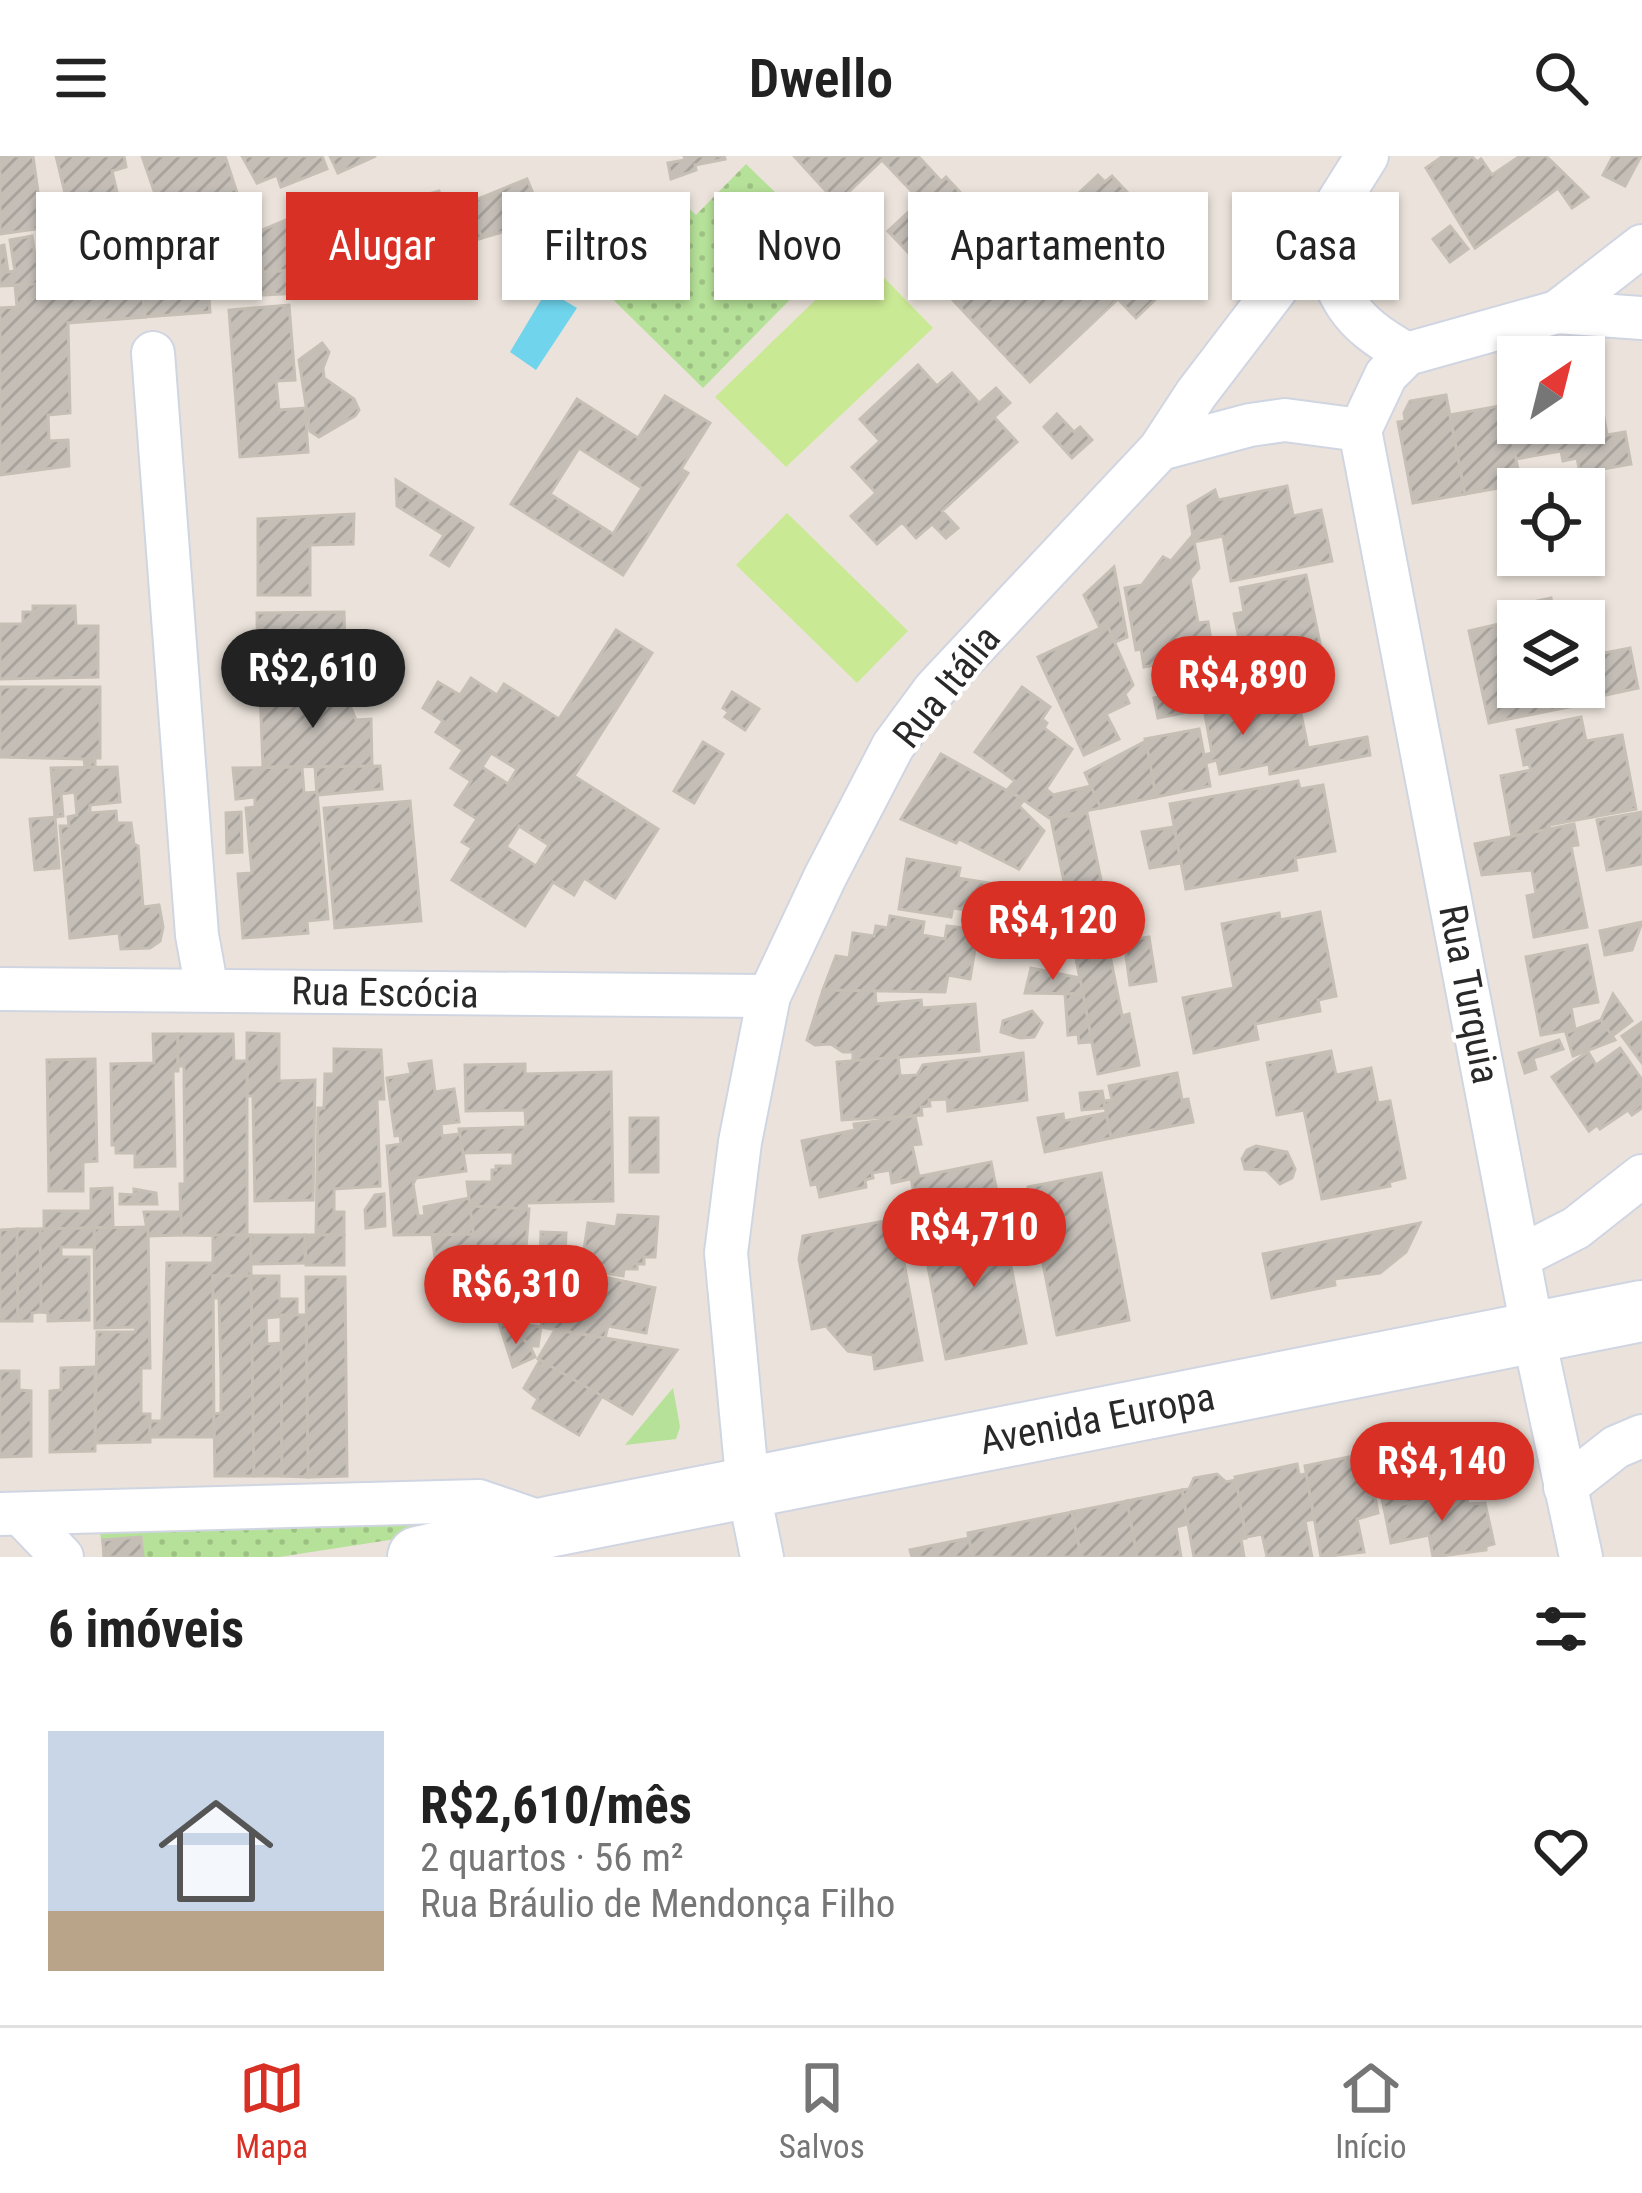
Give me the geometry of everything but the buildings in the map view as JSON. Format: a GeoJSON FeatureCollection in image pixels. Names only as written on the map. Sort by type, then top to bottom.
{"type":"FeatureCollection","features":[{"type":"Feature","properties":{"kind":"main road","name":"Avenida Europa"},"geometry":{"type":"LineString","coordinates":[[418,1557],[553,1526],[1642,1311]]}},
{"type":"Feature","properties":{"kind":"street","name":"Rua Itália"},"geometry":{"type":"LineString","coordinates":[[1344,192],[1367,156]]}},
{"type":"Feature","properties":{"kind":"street"},"geometry":{"type":"LineString","coordinates":[[1557,312],[1642,246]]}},
{"type":"Feature","properties":{"kind":"street","name":"Rua Itália"},"geometry":{"type":"LineString","coordinates":[[762,1557],[748,1488],[726,1253],[740,1142],[769,996],[893,746],[935,689],[1160,449],[1268,300]]}},
{"type":"Feature","properties":{"kind":"street"},"geometry":{"type":"LineString","coordinates":[[1342,300],[1372,334],[1407,353]]}},
{"type":"Feature","properties":{"kind":"street"},"geometry":{"type":"LineString","coordinates":[[1160,449],[1286,420],[1360,430],[1374,395],[1407,353],[1557,312],[1642,318]]}},
{"type":"Feature","properties":{"kind":"street"},"geometry":{"type":"LineString","coordinates":[[153,352],[197,934],[207,990]]}},
{"type":"Feature","properties":{"kind":"street","name":"Rua Turquia"},"geometry":{"type":"LineString","coordinates":[[1360,430],[1533,1334],[1582,1557]]}},
{"type":"Feature","properties":{"kind":"street","name":"Rua Escócia"},"geometry":{"type":"LineString","coordinates":[[0,989],[769,996]]}},
{"type":"Feature","properties":{"kind":"street"},"geometry":{"type":"LineString","coordinates":[[1519,1257],[1576,1228],[1642,1177]]}},
{"type":"Feature","properties":{"kind":"street"},"geometry":{"type":"LineString","coordinates":[[1565,1487],[1616,1447],[1642,1436]]}},
{"type":"Feature","properties":{"kind":"street"},"geometry":{"type":"LineString","coordinates":[[11,1514],[479,1501],[553,1526]]}},
{"type":"Feature","properties":{"kind":"street"},"geometry":{"type":"LineString","coordinates":[[11,1514],[62,1557]]}},
{"type":"Feature","properties":{"kind":"green space"},"geometry":{"type":"Polygon","coordinates":[[[746,164],[775,192],[719,192],[746,164]]]}},
{"type":"Feature","properties":{"kind":"green space"},"geometry":{"type":"Polygon","coordinates":[[[714,197],[714,300],[790,300],[703,388],[613,300],[690,300],[690,209],[696,215],[714,197]]]}},
{"type":"Feature","properties":{"kind":"green space"},"geometry":{"type":"Polygon","coordinates":[[[884,278],[933,328],[786,467],[715,397],[815,300],[884,300],[884,278]]]}},
{"type":"Feature","properties":{"kind":"green space"},"geometry":{"type":"Polygon","coordinates":[[[787,513],[908,631],[857,683],[736,565],[787,513]]]}},
{"type":"Feature","properties":{"kind":"green space"},"geometry":{"type":"Polygon","coordinates":[[[673,1388],[680,1427],[676,1439],[625,1445],[673,1388]]]}},
{"type":"Feature","properties":{"kind":"green space"},"geometry":{"type":"Polygon","coordinates":[[[419,1524],[422,1535],[279,1557],[103,1557],[100,1532],[419,1524]]]}},
{"type":"Feature","properties":{"kind":"water"},"geometry":{"type":"Polygon","coordinates":[[[541,300],[564,300],[577,308],[536,370],[510,352],[541,300]]]}}]}
